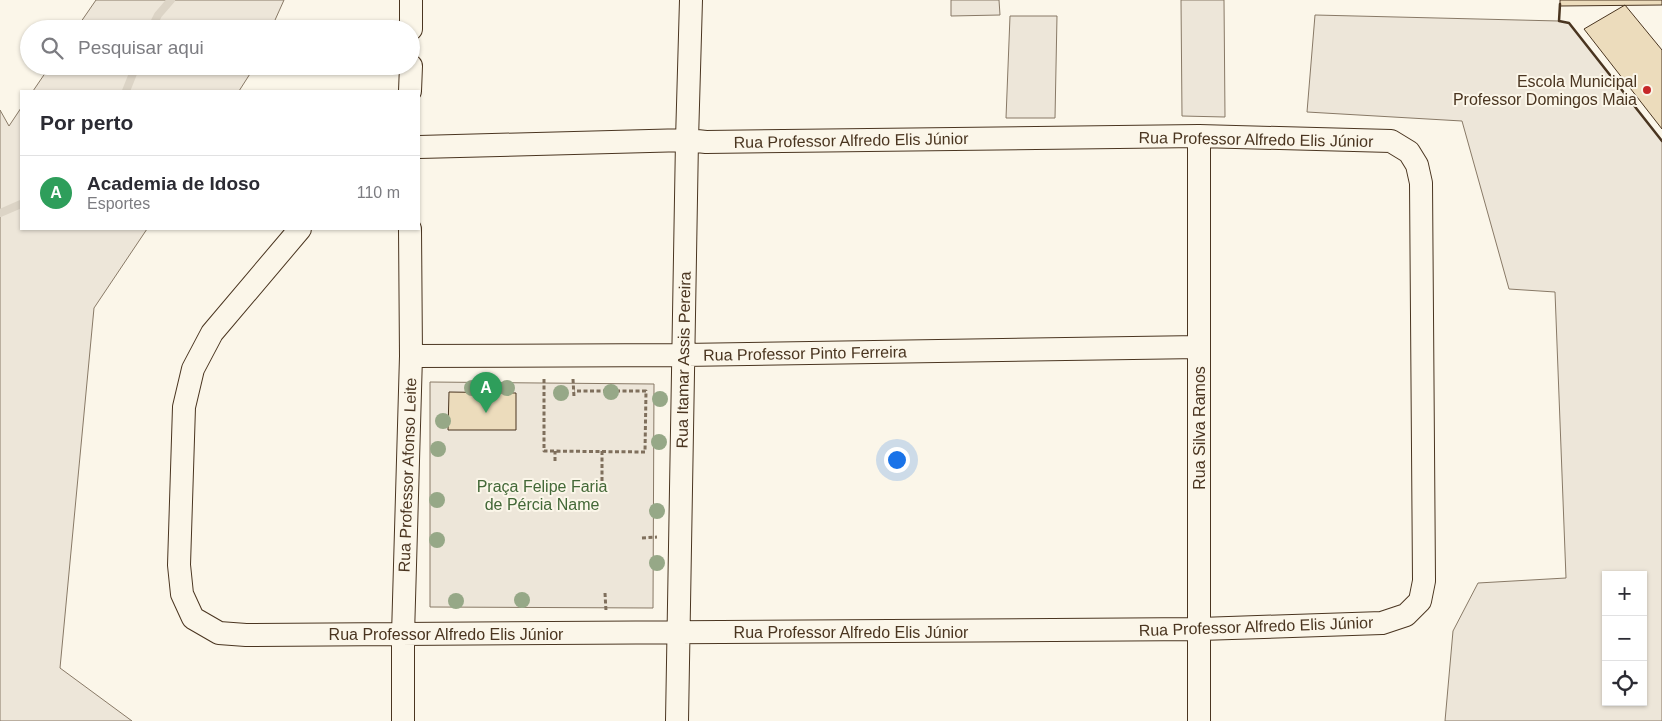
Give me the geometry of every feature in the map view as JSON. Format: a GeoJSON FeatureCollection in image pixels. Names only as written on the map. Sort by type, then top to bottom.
{"type":"FeatureCollection","features":[{"type":"Feature","properties":{"kind":"street"},"geometry":{"type":"LineString","coordinates":[[411,0],[411,20]]}},
{"type":"Feature","properties":{"kind":"street","name":"Rua Itamar Assis Pereira"},"geometry":{"type":"LineString","coordinates":[[677,721],[687,140],[692,0]]}},
{"type":"Feature","properties":{"kind":"street"},"geometry":{"type":"LineString","coordinates":[[410,90],[411,75]]}},
{"type":"Feature","properties":{"kind":"street","name":"Rua Professor Alfredo Elis Júnior"},"geometry":{"type":"LineString","coordinates":[[299,230],[212,332],[193,369],[184,407],[179,565],[182,594],[193,618],[219,633],[246,635],[403,635],[1200,629],[1382,623],[1406,615],[1420,601],[1424,581],[1422,183],[1417,165],[1409,152],[1391,142],[1199,136],[706,142],[687,140],[420,147]]}},
{"type":"Feature","properties":{"kind":"street","name":"Rua Silva Ramos"},"geometry":{"type":"LineString","coordinates":[[1199,136],[1200,721]]}},
{"type":"Feature","properties":{"kind":"street","name":"Rua Professor Afonso Leite"},"geometry":{"type":"LineString","coordinates":[[403,721],[403,635],[410,356],[410,230]]}},
{"type":"Feature","properties":{"kind":"street","name":"Rua Professor Pinto Ferreira"},"geometry":{"type":"LineString","coordinates":[[410,356],[683,355],[1199,346]]}},
{"type":"Feature","properties":{"kind":"path"},"geometry":{"type":"LineString","coordinates":[[544,376],[544,452],[645,452],[646,391],[574,390]]}},
{"type":"Feature","properties":{"kind":"path"},"geometry":{"type":"LineString","coordinates":[[573,376],[574,397]]}},
{"type":"Feature","properties":{"kind":"path"},"geometry":{"type":"LineString","coordinates":[[555,451],[555,461]]}},
{"type":"Feature","properties":{"kind":"path"},"geometry":{"type":"LineString","coordinates":[[602,451],[602,492]]}},
{"type":"Feature","properties":{"kind":"path"},"geometry":{"type":"LineString","coordinates":[[642,538],[660,538]]}},
{"type":"Feature","properties":{"kind":"path"},"geometry":{"type":"LineString","coordinates":[[605,593],[607,614]]}},
{"type":"Feature","properties":{"kind":"green space"},"geometry":{"type":"Polygon","coordinates":[[[96,0],[284,0],[275,20],[82,20],[96,0]]]}},
{"type":"Feature","properties":{"kind":"green space"},"geometry":{"type":"Polygon","coordinates":[[[951,0],[999,0],[1000,15],[951,16],[951,0]]]}},
{"type":"Feature","properties":{"kind":"green space"},"geometry":{"type":"Polygon","coordinates":[[[1181,0],[1224,0],[1225,117],[1182,116],[1181,0]]]}},
{"type":"Feature","properties":{"kind":"green space"},"geometry":{"type":"Polygon","coordinates":[[[1315,15],[1559,21],[1569,23],[1662,141],[1662,721],[1445,721],[1453,631],[1478,583],[1566,578],[1555,292],[1509,289],[1462,121],[1307,112],[1315,15]]]}},
{"type":"Feature","properties":{"kind":"green space"},"geometry":{"type":"Polygon","coordinates":[[[1010,16],[1057,16],[1055,118],[1006,118],[1010,16]]]}},
{"type":"Feature","properties":{"kind":"green space"},"geometry":{"type":"Polygon","coordinates":[[[44,75],[249,75],[240,90],[34,90],[44,75]]]}},
{"type":"Feature","properties":{"kind":"green space"},"geometry":{"type":"Polygon","coordinates":[[[0,110],[9,126],[20,110],[20,230],[146,230],[94,308],[60,668],[132,721],[0,721],[0,110]]]}},
{"type":"Feature","properties":{"kind":"green space","name":"Praça Felipe Faria de Pércia Name"},"geometry":{"type":"Polygon","coordinates":[[[430,382],[654,384],[653,608],[430,607],[430,382]]]}},
{"type":"Feature","properties":{"kind":"building"},"geometry":{"type":"Polygon","coordinates":[[[1560,0],[1662,0],[1662,5],[1560,6],[1560,0]]]}},
{"type":"Feature","properties":{"kind":"building","name":"Escola Municipal Professor Domingos Maia"},"geometry":{"type":"Polygon","coordinates":[[[1625,5],[1662,50],[1662,129],[1584,29],[1625,5]]]}},
{"type":"Feature","properties":{"kind":"building"},"geometry":{"type":"Polygon","coordinates":[[[449,392],[516,393],[516,430],[448,430],[449,392]]]}},
{"type":"Feature","properties":{"kind":"waterway"},"geometry":{"type":"LineString","coordinates":[[156,20],[171,0]]}},
{"type":"Feature","properties":{"kind":"waterway"},"geometry":{"type":"LineString","coordinates":[[126,90],[132,75]]}},
{"type":"Feature","properties":{"kind":"waterway"},"geometry":{"type":"LineString","coordinates":[[0,213],[20,204]]}},
{"type":"Feature","properties":{"kind":"wall"},"geometry":{"type":"LineString","coordinates":[[1560,4],[1559,21],[1569,23],[1662,141]]}},
{"type":"Feature","properties":{"kind":"place","name":"Escola Municipal Professor Domingos Maia"},"geometry":{"type":"Point","coordinates":[1647,90]}},
{"type":"Feature","properties":{"kind":"place","name":"Academia de Idoso"},"geometry":{"type":"Point","coordinates":[486,413]}}]}
